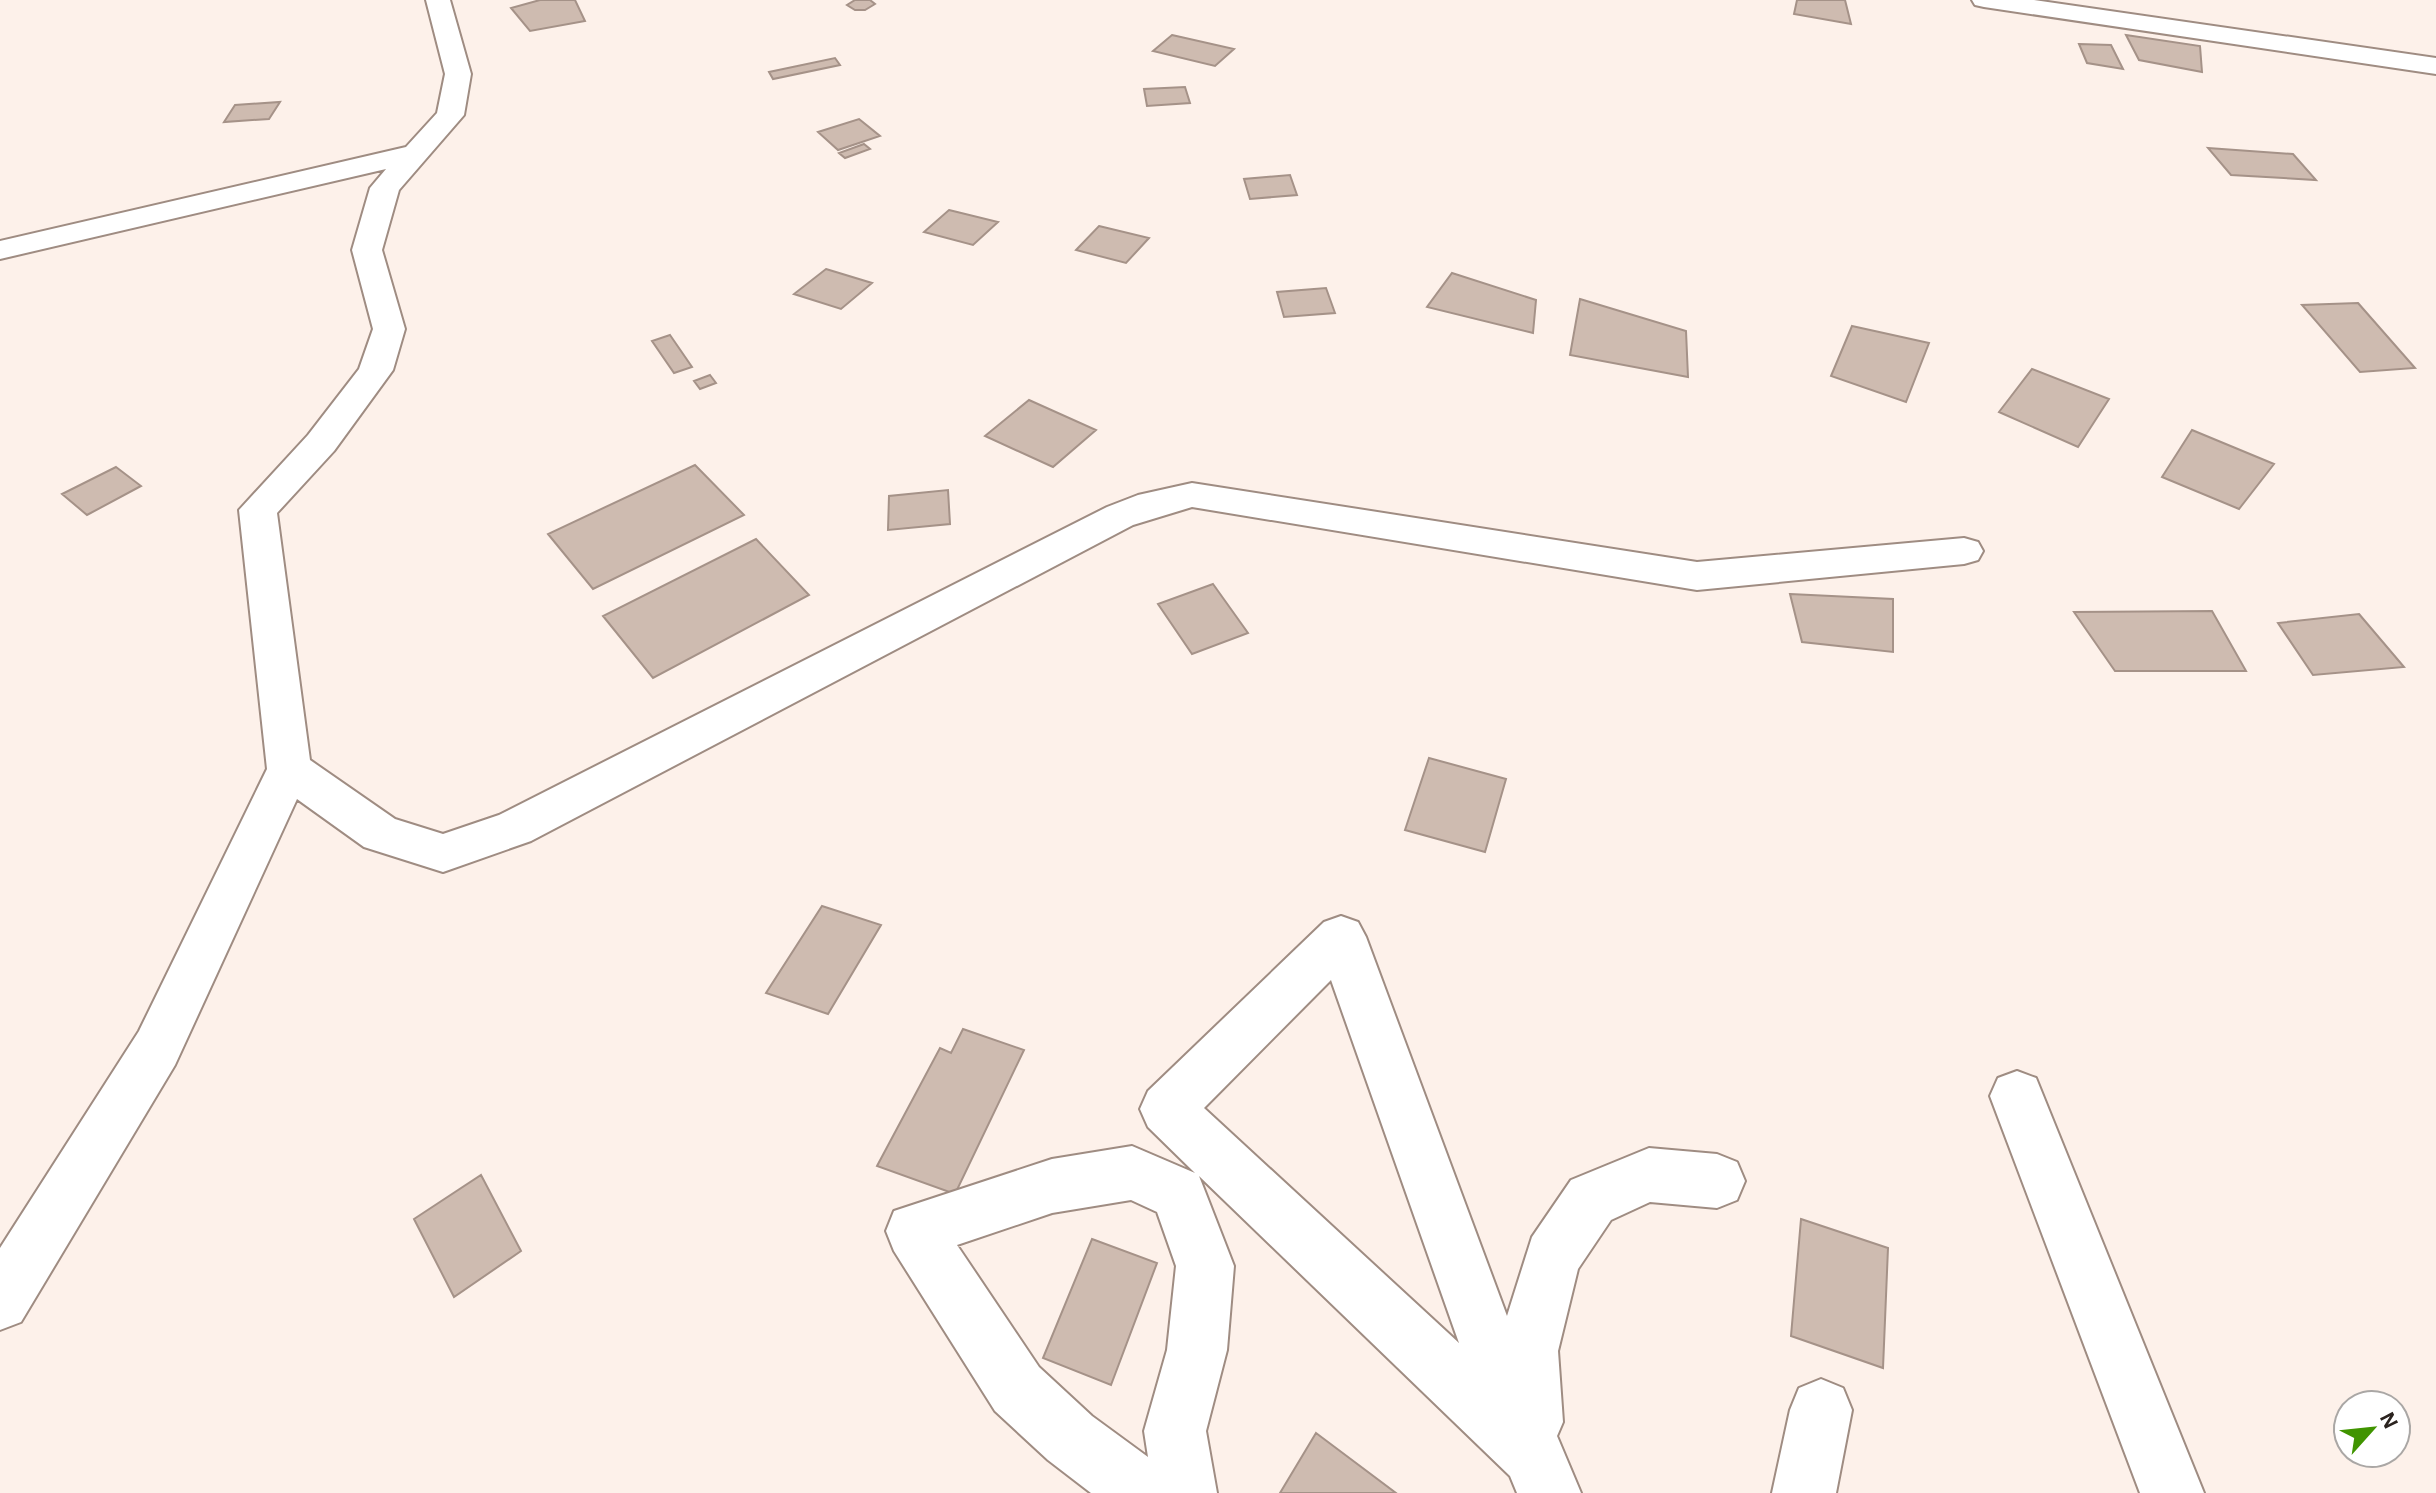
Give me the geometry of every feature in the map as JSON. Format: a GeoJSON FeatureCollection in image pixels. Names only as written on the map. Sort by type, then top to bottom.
{"type":"FeatureCollection","features":[{"type":"Feature","properties":{"kind":"street"},"geometry":{"type":"LineString","coordinates":[[0,1301],[157,1048],[289,769],[258,510],[321,443],[376,370],[389,329],[367,250],[385,188],[450,115],[458,74],[438,0]]}},
{"type":"Feature","properties":{"kind":"street"},"geometry":{"type":"LineString","coordinates":[[1984,0],[2436,66]]}},
{"type":"Feature","properties":{"kind":"street"},"geometry":{"type":"LineString","coordinates":[[0,250],[414,154]]}},
{"type":"Feature","properties":{"kind":"street"},"geometry":{"type":"LineString","coordinates":[[289,769],[380,834],[443,853],[515,828],[1120,516],[1151,504],[1192,495],[1697,576],[1964,551]]}},
{"type":"Feature","properties":{"kind":"street"},"geometry":{"type":"LineString","coordinates":[[1341,937],[1463,1279],[1534,1480],[1167,1109],[1341,937]]}},
{"type":"Feature","properties":{"kind":"street"},"geometry":{"type":"LineString","coordinates":[[2017,1096],[2172,1493]]}},
{"type":"Feature","properties":{"kind":"street"},"geometry":{"type":"LineString","coordinates":[[1143,1493],[1070,1438],[1017,1389],[914,1231],[1052,1186],[1132,1173],[1178,1193],[1205,1266],[1197,1350],[1175,1431],[1185,1493]]}},
{"type":"Feature","properties":{"kind":"street"},"geometry":{"type":"LineString","coordinates":[[1534,1480],[1528,1351],[1552,1257],[1591,1200],[1649,1175],[1717,1181]]}},
{"type":"Feature","properties":{"kind":"street"},"geometry":{"type":"LineString","coordinates":[[1804,1493],[1821,1410]]}},
{"type":"Feature","properties":{"kind":"building"},"geometry":{"type":"Polygon","coordinates":[[[540,0],[575,0],[585,21],[530,31],[511,8],[540,0]]]}},
{"type":"Feature","properties":{"kind":"building"},"geometry":{"type":"Polygon","coordinates":[[[855,0],[870,0],[875,4],[865,10],[855,10],[847,5],[855,0]]]}},
{"type":"Feature","properties":{"kind":"building"},"geometry":{"type":"Polygon","coordinates":[[[1797,0],[1845,0],[1851,24],[1794,14],[1797,0]]]}},
{"type":"Feature","properties":{"kind":"building"},"geometry":{"type":"Polygon","coordinates":[[[1172,35],[1234,49],[1215,66],[1153,51],[1172,35]]]}},
{"type":"Feature","properties":{"kind":"building"},"geometry":{"type":"Polygon","coordinates":[[[2126,35],[2200,46],[2202,72],[2139,60],[2126,35]]]}},
{"type":"Feature","properties":{"kind":"building"},"geometry":{"type":"Polygon","coordinates":[[[2079,44],[2111,45],[2123,69],[2087,63],[2079,44]]]}},
{"type":"Feature","properties":{"kind":"building"},"geometry":{"type":"Polygon","coordinates":[[[835,58],[840,65],[773,79],[769,72],[835,58]]]}},
{"type":"Feature","properties":{"kind":"building"},"geometry":{"type":"Polygon","coordinates":[[[1185,87],[1190,103],[1147,106],[1144,89],[1185,87]]]}},
{"type":"Feature","properties":{"kind":"building"},"geometry":{"type":"Polygon","coordinates":[[[280,102],[269,119],[224,122],[235,105],[280,102]]]}},
{"type":"Feature","properties":{"kind":"building"},"geometry":{"type":"Polygon","coordinates":[[[859,119],[880,136],[838,150],[818,132],[859,119]]]}},
{"type":"Feature","properties":{"kind":"building"},"geometry":{"type":"Polygon","coordinates":[[[864,144],[870,149],[845,158],[839,153],[864,144]]]}},
{"type":"Feature","properties":{"kind":"building"},"geometry":{"type":"Polygon","coordinates":[[[2208,148],[2293,154],[2316,180],[2231,175],[2208,148]]]}},
{"type":"Feature","properties":{"kind":"building"},"geometry":{"type":"Polygon","coordinates":[[[1290,175],[1297,195],[1250,199],[1244,179],[1290,175]]]}},
{"type":"Feature","properties":{"kind":"building"},"geometry":{"type":"Polygon","coordinates":[[[949,210],[998,222],[973,245],[924,232],[949,210]]]}},
{"type":"Feature","properties":{"kind":"building"},"geometry":{"type":"Polygon","coordinates":[[[1099,226],[1149,238],[1126,263],[1076,250],[1099,226]]]}},
{"type":"Feature","properties":{"kind":"building"},"geometry":{"type":"Polygon","coordinates":[[[826,269],[872,283],[841,309],[794,294],[826,269]]]}},
{"type":"Feature","properties":{"kind":"building"},"geometry":{"type":"Polygon","coordinates":[[[1452,273],[1536,300],[1533,333],[1427,307],[1452,273]]]}},
{"type":"Feature","properties":{"kind":"building"},"geometry":{"type":"Polygon","coordinates":[[[1326,288],[1335,313],[1284,317],[1277,292],[1326,288]]]}},
{"type":"Feature","properties":{"kind":"building"},"geometry":{"type":"Polygon","coordinates":[[[1580,299],[1686,331],[1688,377],[1570,355],[1580,299]]]}},
{"type":"Feature","properties":{"kind":"building"},"geometry":{"type":"Polygon","coordinates":[[[2358,303],[2415,368],[2360,372],[2302,305],[2358,303]]]}},
{"type":"Feature","properties":{"kind":"building"},"geometry":{"type":"Polygon","coordinates":[[[1852,326],[1929,343],[1906,402],[1831,376],[1852,326]]]}},
{"type":"Feature","properties":{"kind":"building"},"geometry":{"type":"Polygon","coordinates":[[[670,335],[692,367],[674,373],[652,341],[670,335]]]}},
{"type":"Feature","properties":{"kind":"building"},"geometry":{"type":"Polygon","coordinates":[[[2032,369],[2109,399],[2078,447],[1999,412],[2032,369]]]}},
{"type":"Feature","properties":{"kind":"building"},"geometry":{"type":"Polygon","coordinates":[[[710,375],[716,383],[700,389],[694,381],[710,375]]]}},
{"type":"Feature","properties":{"kind":"building"},"geometry":{"type":"Polygon","coordinates":[[[1029,400],[1096,430],[1053,467],[985,436],[1029,400]]]}},
{"type":"Feature","properties":{"kind":"building"},"geometry":{"type":"Polygon","coordinates":[[[2192,430],[2274,464],[2239,509],[2162,477],[2192,430]]]}},
{"type":"Feature","properties":{"kind":"building"},"geometry":{"type":"Polygon","coordinates":[[[695,465],[744,515],[593,589],[548,534],[695,465]]]}},
{"type":"Feature","properties":{"kind":"building"},"geometry":{"type":"Polygon","coordinates":[[[116,467],[141,486],[87,515],[62,494],[116,467]]]}},
{"type":"Feature","properties":{"kind":"building"},"geometry":{"type":"Polygon","coordinates":[[[948,490],[950,524],[888,530],[889,496],[948,490]]]}},
{"type":"Feature","properties":{"kind":"building"},"geometry":{"type":"Polygon","coordinates":[[[756,539],[809,595],[653,678],[603,616],[756,539]]]}},
{"type":"Feature","properties":{"kind":"building"},"geometry":{"type":"Polygon","coordinates":[[[1213,584],[1248,633],[1192,654],[1158,604],[1213,584]]]}},
{"type":"Feature","properties":{"kind":"building"},"geometry":{"type":"Polygon","coordinates":[[[1790,594],[1893,599],[1893,652],[1802,642],[1790,594]]]}},
{"type":"Feature","properties":{"kind":"building"},"geometry":{"type":"Polygon","coordinates":[[[2212,611],[2246,671],[2115,671],[2074,612],[2212,611]]]}},
{"type":"Feature","properties":{"kind":"building"},"geometry":{"type":"Polygon","coordinates":[[[2359,614],[2404,667],[2313,675],[2278,623],[2359,614]]]}},
{"type":"Feature","properties":{"kind":"building"},"geometry":{"type":"Polygon","coordinates":[[[1429,758],[1506,779],[1485,852],[1405,830],[1429,758]]]}},
{"type":"Feature","properties":{"kind":"building"},"geometry":{"type":"Polygon","coordinates":[[[822,906],[881,925],[828,1014],[766,993],[822,906]]]}},
{"type":"Feature","properties":{"kind":"building"},"geometry":{"type":"Polygon","coordinates":[[[963,1029],[1024,1050],[955,1194],[877,1166],[940,1048],[951,1053],[963,1029]]]}},
{"type":"Feature","properties":{"kind":"building"},"geometry":{"type":"Polygon","coordinates":[[[481,1175],[521,1251],[454,1297],[414,1219],[481,1175]]]}},
{"type":"Feature","properties":{"kind":"building"},"geometry":{"type":"Polygon","coordinates":[[[1801,1219],[1888,1248],[1883,1368],[1791,1336],[1801,1219]]]}},
{"type":"Feature","properties":{"kind":"building"},"geometry":{"type":"Polygon","coordinates":[[[1092,1239],[1157,1263],[1111,1385],[1043,1358],[1092,1239]]]}},
{"type":"Feature","properties":{"kind":"building"},"geometry":{"type":"Polygon","coordinates":[[[1316,1433],[1396,1493],[1280,1493],[1316,1433]]]}}]}
